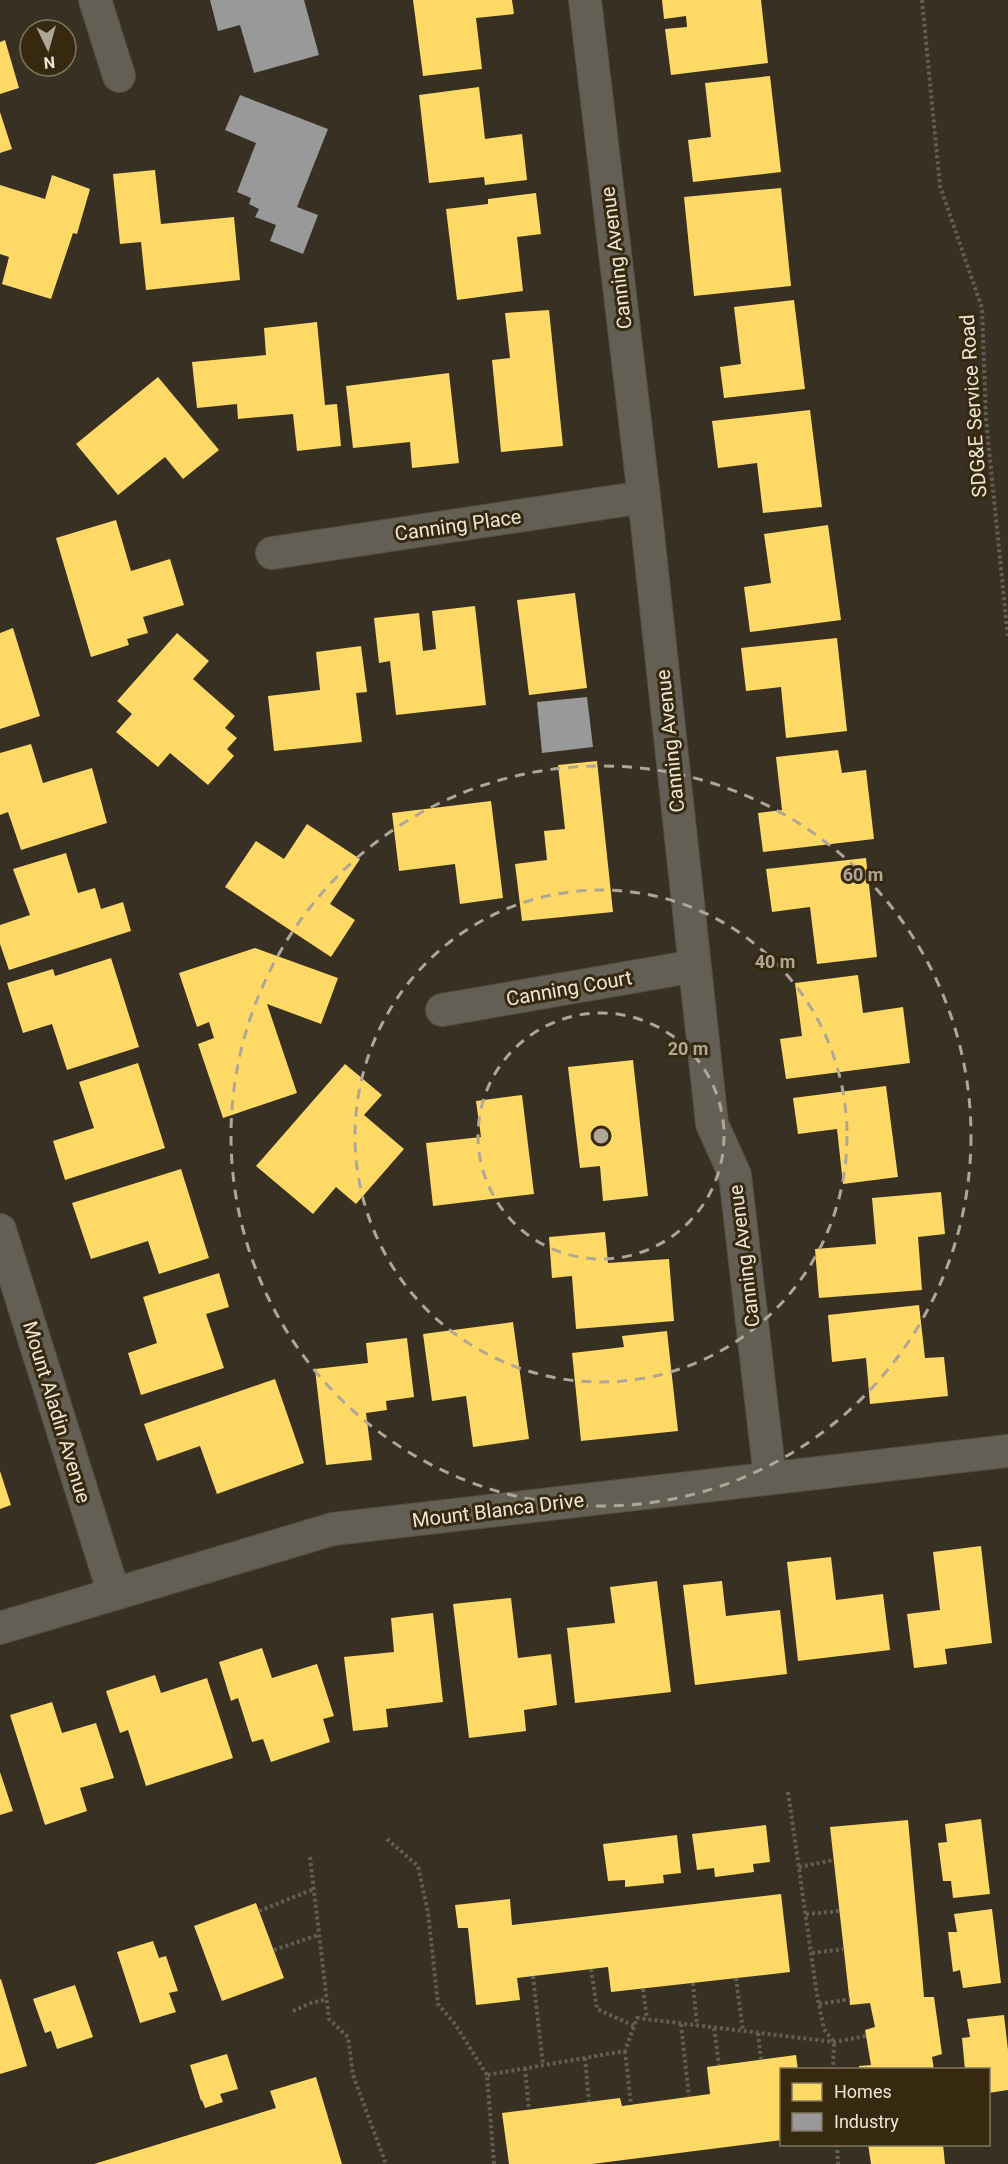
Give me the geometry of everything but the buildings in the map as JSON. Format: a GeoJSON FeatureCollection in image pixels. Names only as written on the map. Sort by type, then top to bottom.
{"type":"FeatureCollection","features":[{"type":"Feature","properties":{"kind":"street"},"geometry":{"type":"LineString","coordinates":[[95,0],[119,76]]}},
{"type":"Feature","properties":{"kind":"street","name":"Canning Avenue"},"geometry":{"type":"LineString","coordinates":[[585,0],[644,497],[712,1125],[735,1175],[770,1478]]}},
{"type":"Feature","properties":{"kind":"street","name":"Canning Place"},"geometry":{"type":"LineString","coordinates":[[272,553],[644,497]]}},
{"type":"Feature","properties":{"kind":"street","name":"Canning Court"},"geometry":{"type":"LineString","coordinates":[[442,1010],[695,966]]}},
{"type":"Feature","properties":{"kind":"street","name":"Mount Aladin Avenue"},"geometry":{"type":"LineString","coordinates":[[0,1230],[114,1594]]}},
{"type":"Feature","properties":{"kind":"street","name":"Mount Blanca Drive"},"geometry":{"type":"LineString","coordinates":[[0,1628],[333,1529],[1008,1451]]}},
{"type":"Feature","properties":{"kind":"path","name":"SDG&E Service Road"},"geometry":{"type":"LineString","coordinates":[[922,0],[940,186],[982,308],[986,419],[1008,638]]}},
{"type":"Feature","properties":{"kind":"path"},"geometry":{"type":"LineString","coordinates":[[788,1792],[819,2004],[824,2029],[834,2042],[833,2068]]}},
{"type":"Feature","properties":{"kind":"path"},"geometry":{"type":"LineString","coordinates":[[387,1839],[418,1866],[428,1913],[438,2004],[455,2024],[487,2075],[494,2164]]}},
{"type":"Feature","properties":{"kind":"path"},"geometry":{"type":"LineString","coordinates":[[310,1857],[329,2019],[348,2037],[353,2075],[386,2164]]}},
{"type":"Feature","properties":{"kind":"path"},"geometry":{"type":"LineString","coordinates":[[799,1866],[834,1860]]}},
{"type":"Feature","properties":{"kind":"path"},"geometry":{"type":"LineString","coordinates":[[260,1911],[314,1889]]}},
{"type":"Feature","properties":{"kind":"path"},"geometry":{"type":"LineString","coordinates":[[806,1914],[840,1911]]}},
{"type":"Feature","properties":{"kind":"path"},"geometry":{"type":"LineString","coordinates":[[274,1950],[318,1935]]}},
{"type":"Feature","properties":{"kind":"path"},"geometry":{"type":"LineString","coordinates":[[812,1953],[844,1949]]}},
{"type":"Feature","properties":{"kind":"path"},"geometry":{"type":"LineString","coordinates":[[591,1969],[597,2009],[634,2026]]}},
{"type":"Feature","properties":{"kind":"path"},"geometry":{"type":"LineString","coordinates":[[533,1976],[543,2065]]}},
{"type":"Feature","properties":{"kind":"path"},"geometry":{"type":"LineString","coordinates":[[736,1978],[743,2031]]}},
{"type":"Feature","properties":{"kind":"path"},"geometry":{"type":"LineString","coordinates":[[693,1983],[697,2026]]}},
{"type":"Feature","properties":{"kind":"path"},"geometry":{"type":"LineString","coordinates":[[643,1989],[647,2019]]}},
{"type":"Feature","properties":{"kind":"path"},"geometry":{"type":"LineString","coordinates":[[292,2011],[311,2002],[327,1999]]}},
{"type":"Feature","properties":{"kind":"path"},"geometry":{"type":"LineString","coordinates":[[819,2004],[850,1999]]}},
{"type":"Feature","properties":{"kind":"path"},"geometry":{"type":"LineString","coordinates":[[632,2105],[625,2051],[637,2018],[834,2042],[866,2036]]}},
{"type":"Feature","properties":{"kind":"path"},"geometry":{"type":"LineString","coordinates":[[681,2024],[689,2097]]}},
{"type":"Feature","properties":{"kind":"path"},"geometry":{"type":"LineString","coordinates":[[714,2028],[719,2065]]}},
{"type":"Feature","properties":{"kind":"path"},"geometry":{"type":"LineString","coordinates":[[758,2033],[761,2059]]}},
{"type":"Feature","properties":{"kind":"path"},"geometry":{"type":"LineString","coordinates":[[487,2075],[625,2051]]}},
{"type":"Feature","properties":{"kind":"path"},"geometry":{"type":"LineString","coordinates":[[585,2058],[590,2102]]}},
{"type":"Feature","properties":{"kind":"path"},"geometry":{"type":"LineString","coordinates":[[525,2068],[529,2110]]}},
{"type":"Feature","properties":{"kind":"path"},"geometry":{"type":"LineString","coordinates":[[837,2146],[838,2164]]}}]}
